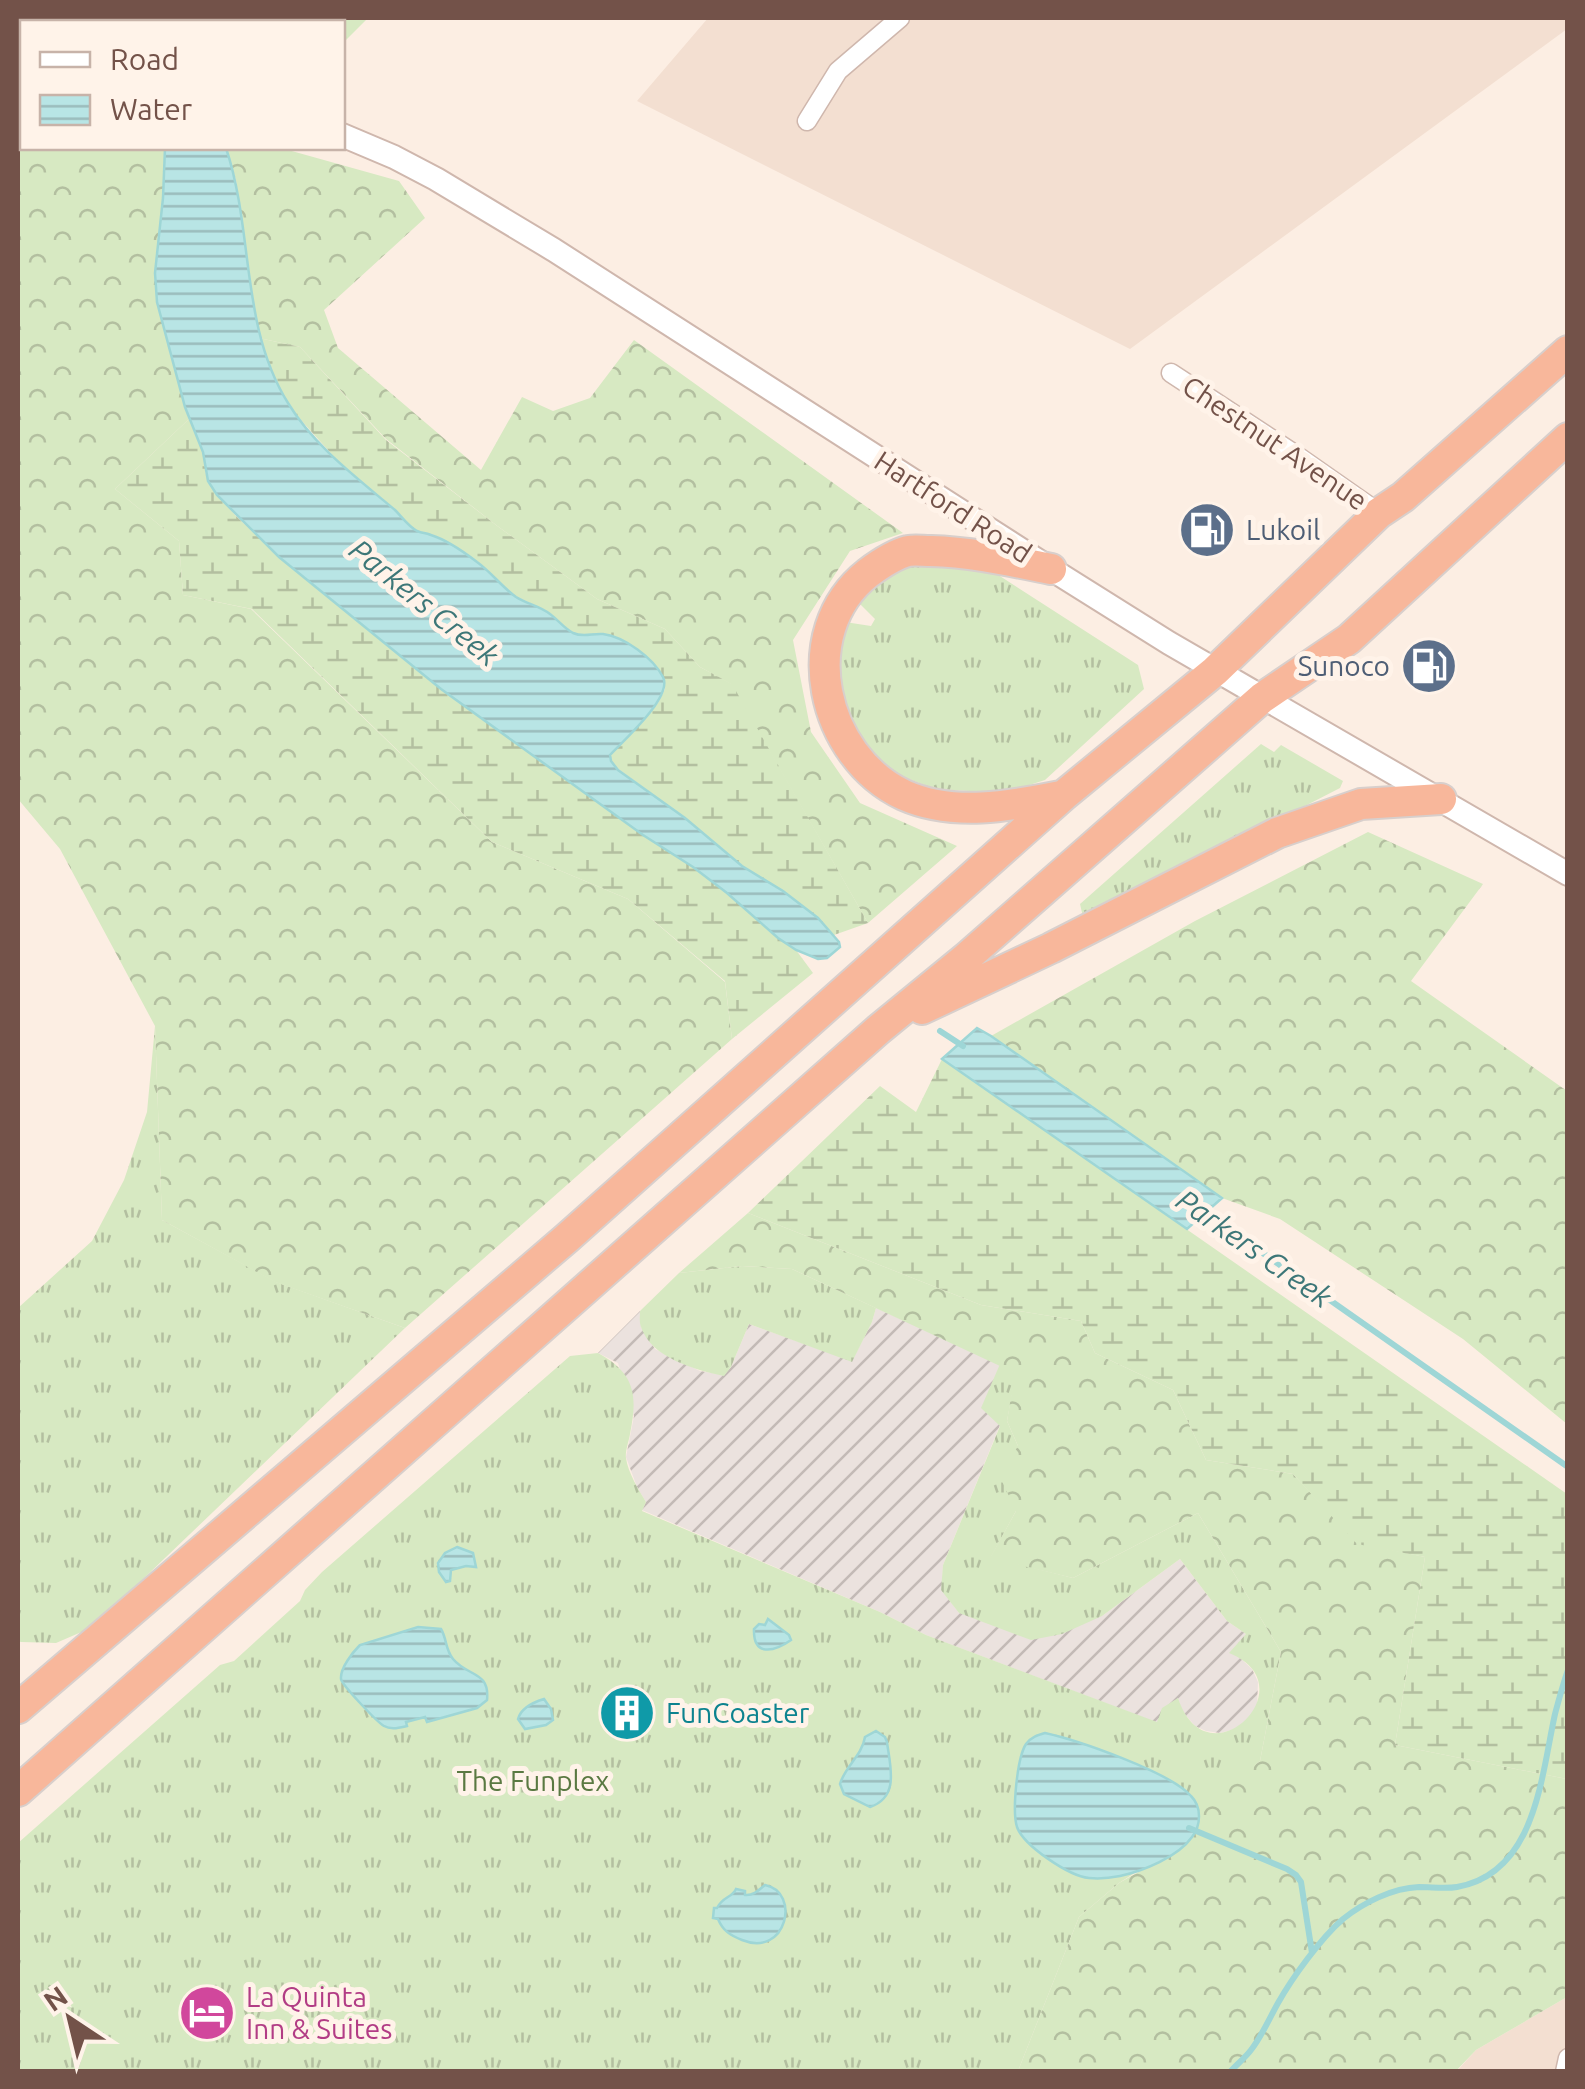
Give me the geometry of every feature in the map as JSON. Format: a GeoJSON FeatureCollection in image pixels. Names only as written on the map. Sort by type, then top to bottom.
{"type":"FeatureCollection","features":[{"type":"Feature","properties":{"kind":"highway"},"geometry":{"type":"LineString","coordinates":[[18,1708],[567,1238],[1064,795],[1216,670],[1379,514],[1568,350]]}},
{"type":"Feature","properties":{"kind":"highway"},"geometry":{"type":"LineString","coordinates":[[18,1791],[878,1030],[966,958],[1262,698],[1348,640],[1568,438]]}},
{"type":"Feature","properties":{"kind":"highway"},"geometry":{"type":"LineString","coordinates":[[1051,570],[964,552],[910,551],[882,562],[856,582],[836,612],[826,648],[825,686],[833,720],[850,751],[875,776],[904,795],[972,808],[1008,806],[1064,795]]}},
{"type":"Feature","properties":{"kind":"highway"},"geometry":{"type":"LineString","coordinates":[[878,1030],[1277,833],[1361,804],[1441,799]]}},
{"type":"Feature","properties":{"kind":"street"},"geometry":{"type":"LineString","coordinates":[[806,121],[838,70],[900,18]]}},
{"type":"Feature","properties":{"kind":"street","name":"Hartford Road"},"geometry":{"type":"LineString","coordinates":[[345,136],[436,178],[1051,570],[1262,698],[1568,874]]}},
{"type":"Feature","properties":{"kind":"street","name":"Chestnut Avenue"},"geometry":{"type":"LineString","coordinates":[[1171,373],[1379,514]]}},
{"type":"Feature","properties":{"kind":"street"},"geometry":{"type":"LineString","coordinates":[[1565,2072],[1568,2058]]}},
{"type":"Feature","properties":{"kind":"shaded area"},"geometry":{"type":"Polygon","coordinates":[[[708,18],[1567,18],[1567,29],[1130,349],[637,101],[708,18]]]}},
{"type":"Feature","properties":{"kind":"shaded area"},"geometry":{"type":"Polygon","coordinates":[[[876,1308],[1000,1364],[1000,1425],[943,1565],[942,1590],[959,1613],[1102,1616],[1180,1559],[1227,1621],[1246,1634],[1238,1656],[1252,1669],[1258,1682],[1257,1706],[1251,1716],[1236,1729],[1206,1731],[1195,1726],[1182,1711],[1178,1698],[1158,1723],[926,1635],[642,1510],[646,1502],[626,1457],[634,1416],[618,1363],[598,1353],[640,1311],[641,1327],[655,1349],[700,1371],[724,1375],[749,1324],[852,1361],[876,1308]]]}},
{"type":"Feature","properties":{"kind":"shaded area"},"geometry":{"type":"Polygon","coordinates":[[[1567,1997],[1567,2071],[1456,2072],[1476,2050],[1567,1997]]]}},
{"type":"Feature","properties":{"kind":"green space"},"geometry":{"type":"Polygon","coordinates":[[[18,18],[182,20],[20,20],[18,30],[18,18]]]}},
{"type":"Feature","properties":{"kind":"green space"},"geometry":{"type":"Polygon","coordinates":[[[368,18],[345,41],[345,20],[230,20],[368,18]]]}},
{"type":"Feature","properties":{"kind":"green space"},"geometry":{"type":"Polygon","coordinates":[[[18,120],[20,150],[165,150],[189,419],[115,489],[179,541],[183,595],[251,609],[492,842],[628,899],[725,982],[732,1039],[405,1328],[275,1282],[162,1220],[155,1026],[60,849],[18,799],[18,120]]]}},
{"type":"Feature","properties":{"kind":"green space"},"geometry":{"type":"Polygon","coordinates":[[[227,150],[288,150],[399,181],[425,218],[324,310],[338,348],[481,470],[522,397],[553,411],[590,398],[634,340],[903,533],[850,551],[793,640],[811,732],[860,803],[957,846],[868,923],[731,684],[700,667],[665,629],[597,599],[386,439],[300,347],[259,338],[236,180],[227,150]]]}},
{"type":"Feature","properties":{"kind":"green space"},"geometry":{"type":"Polygon","coordinates":[[[259,338],[300,347],[386,440],[597,599],[665,629],[700,667],[732,684],[868,923],[834,935],[818,918],[742,866],[613,765],[610,755],[658,703],[665,689],[658,670],[616,637],[573,633],[545,610],[515,596],[464,553],[434,535],[415,530],[336,459],[291,409],[274,380],[259,338]]]}},
{"type":"Feature","properties":{"kind":"green space"},"geometry":{"type":"Polygon","coordinates":[[[189,419],[213,489],[279,557],[441,689],[727,893],[796,950],[813,973],[732,1039],[725,981],[628,899],[492,842],[252,609],[183,595],[179,541],[115,489],[189,419]]]}},
{"type":"Feature","properties":{"kind":"green space"},"geometry":{"type":"Polygon","coordinates":[[[919,563],[989,569],[1138,665],[1144,689],[1045,780],[1004,793],[935,789],[893,773],[872,755],[848,721],[839,668],[845,622],[871,626],[875,619],[858,602],[889,572],[919,563]]]}},
{"type":"Feature","properties":{"kind":"green space"},"geometry":{"type":"Polygon","coordinates":[[[1261,744],[1274,752],[1281,745],[1343,781],[1340,788],[1083,917],[1080,904],[1261,744]]]}},
{"type":"Feature","properties":{"kind":"green space"},"geometry":{"type":"Polygon","coordinates":[[[1368,832],[1483,884],[1411,981],[1567,1091],[1567,1424],[1463,1339],[1280,1219],[1222,1198],[991,1036],[1195,921],[1368,832]]]}},
{"type":"Feature","properties":{"kind":"green space"},"geometry":{"type":"Polygon","coordinates":[[[155,1026],[162,1220],[276,1282],[405,1328],[93,1627],[56,1643],[21,1642],[18,1308],[92,1241],[124,1180],[147,1112],[155,1026]]]}},
{"type":"Feature","properties":{"kind":"green space"},"geometry":{"type":"Polygon","coordinates":[[[942,1059],[1567,1494],[1567,1779],[1395,1745],[1425,1557],[1357,1544],[1293,1474],[1206,1460],[1173,1390],[1095,1353],[1081,1321],[981,1305],[748,1213],[880,1086],[916,1112],[942,1059]]]}},
{"type":"Feature","properties":{"kind":"green space"},"geometry":{"type":"Polygon","coordinates":[[[748,1213],[981,1305],[1081,1321],[1095,1353],[1173,1390],[1206,1460],[1293,1474],[1358,1543],[1425,1557],[1395,1745],[1567,1779],[1567,1997],[1476,2050],[1456,2071],[1018,2071],[1079,1917],[1119,1883],[1156,1862],[1199,1820],[1199,1810],[1260,1761],[1281,1652],[1198,1513],[1073,1578],[990,1558],[1016,1511],[1000,1477],[1018,1446],[1007,1421],[1015,1373],[792,1269],[742,1266],[679,1273],[748,1213]]]}},
{"type":"Feature","properties":{"kind":"green space"},"geometry":{"type":"Polygon","coordinates":[[[742,1266],[792,1269],[876,1308],[852,1362],[749,1324],[724,1376],[676,1361],[646,1338],[640,1325],[640,1311],[679,1273],[742,1266]]]}},
{"type":"Feature","properties":{"kind":"green space","name":"The Funplex"},"geometry":{"type":"Polygon","coordinates":[[[598,1353],[620,1369],[631,1386],[634,1408],[626,1458],[646,1502],[642,1511],[926,1635],[1157,1722],[1162,1708],[1178,1698],[1192,1723],[1210,1733],[1228,1731],[1245,1720],[1256,1705],[1259,1686],[1251,1668],[1229,1653],[1246,1634],[1227,1621],[1180,1559],[1102,1616],[1062,1634],[1031,1640],[959,1613],[941,1590],[943,1565],[1000,1426],[981,1408],[1000,1364],[1016,1373],[1007,1421],[1018,1446],[1016,1511],[991,1557],[1073,1578],[1198,1513],[1281,1652],[1260,1761],[1133,1873],[1138,1871],[1079,1917],[1018,2071],[18,2071],[18,1843],[220,1665],[234,1661],[300,1601],[322,1572],[570,1356],[598,1353]]]}},
{"type":"Feature","properties":{"kind":"water"},"geometry":{"type":"Polygon","coordinates":[[[165,150],[227,150],[262,342],[273,373],[299,419],[337,461],[414,529],[461,550],[516,597],[546,611],[573,633],[611,636],[629,644],[652,663],[663,677],[661,696],[646,718],[610,755],[611,761],[742,866],[818,918],[840,947],[827,958],[818,959],[778,938],[693,867],[441,689],[279,557],[217,495],[208,481],[203,452],[185,407],[157,302],[155,273],[165,150]]]}},
{"type":"Feature","properties":{"kind":"water"},"geometry":{"type":"Polygon","coordinates":[[[977,1028],[1222,1198],[1187,1229],[942,1059],[977,1028]]]}},
{"type":"Feature","properties":{"kind":"water"},"geometry":{"type":"Polygon","coordinates":[[[457,1547],[473,1553],[476,1567],[451,1570],[450,1581],[446,1582],[438,1563],[445,1553],[457,1547]]]}},
{"type":"Feature","properties":{"kind":"water"},"geometry":{"type":"Polygon","coordinates":[[[768,1619],[791,1640],[772,1649],[761,1648],[754,1629],[765,1625],[768,1619]]]}},
{"type":"Feature","properties":{"kind":"water"},"geometry":{"type":"Polygon","coordinates":[[[418,1627],[441,1629],[453,1659],[482,1679],[487,1700],[477,1708],[427,1722],[425,1717],[406,1722],[407,1726],[387,1727],[347,1688],[341,1679],[343,1670],[360,1645],[418,1627]]]}},
{"type":"Feature","properties":{"kind":"water"},"geometry":{"type":"Polygon","coordinates":[[[544,1699],[553,1720],[525,1729],[518,1719],[520,1715],[528,1706],[544,1699]]]}},
{"type":"Feature","properties":{"kind":"water"},"geometry":{"type":"Polygon","coordinates":[[[876,1731],[887,1742],[891,1780],[886,1796],[870,1807],[844,1794],[840,1784],[865,1737],[876,1731]]]}},
{"type":"Feature","properties":{"kind":"water"},"geometry":{"type":"Polygon","coordinates":[[[1045,1733],[1122,1758],[1180,1787],[1195,1800],[1199,1811],[1192,1837],[1159,1862],[1112,1877],[1080,1876],[1048,1859],[1021,1835],[1015,1809],[1023,1751],[1030,1740],[1045,1733]]]}},
{"type":"Feature","properties":{"kind":"water"},"geometry":{"type":"Polygon","coordinates":[[[765,1885],[776,1890],[785,1910],[779,1932],[770,1940],[742,1940],[713,1918],[714,1908],[736,1889],[748,1895],[765,1885]]]}},
{"type":"Feature","properties":{"kind":"waterway","name":"Parkers Creek"},"geometry":{"type":"LineString","coordinates":[[940,1031],[963,1046]]}},
{"type":"Feature","properties":{"kind":"waterway","name":"Parkers Creek"},"geometry":{"type":"LineString","coordinates":[[1200,1209],[1568,1467]]}},
{"type":"Feature","properties":{"kind":"waterway"},"geometry":{"type":"LineString","coordinates":[[1230,2072],[1255,2045],[1308,1959],[1343,1919],[1388,1893],[1419,1887],[1457,1887],[1483,1878],[1504,1863],[1519,1843],[1539,1793],[1568,1670]]}},
{"type":"Feature","properties":{"kind":"waterway"},"geometry":{"type":"LineString","coordinates":[[1189,1828],[1296,1875],[1301,1882],[1312,1953]]}},
{"type":"Feature","properties":{"kind":"place","name":"Lukoil"},"geometry":{"type":"Point","coordinates":[1207,530]}},
{"type":"Feature","properties":{"kind":"place","name":"Sunoco"},"geometry":{"type":"Point","coordinates":[1429,666]}},
{"type":"Feature","properties":{"kind":"place","name":"FunCoaster"},"geometry":{"type":"Point","coordinates":[627,1713]}},
{"type":"Feature","properties":{"kind":"place","name":"La Quinta Inn & Suites"},"geometry":{"type":"Point","coordinates":[207,2013]}}]}
